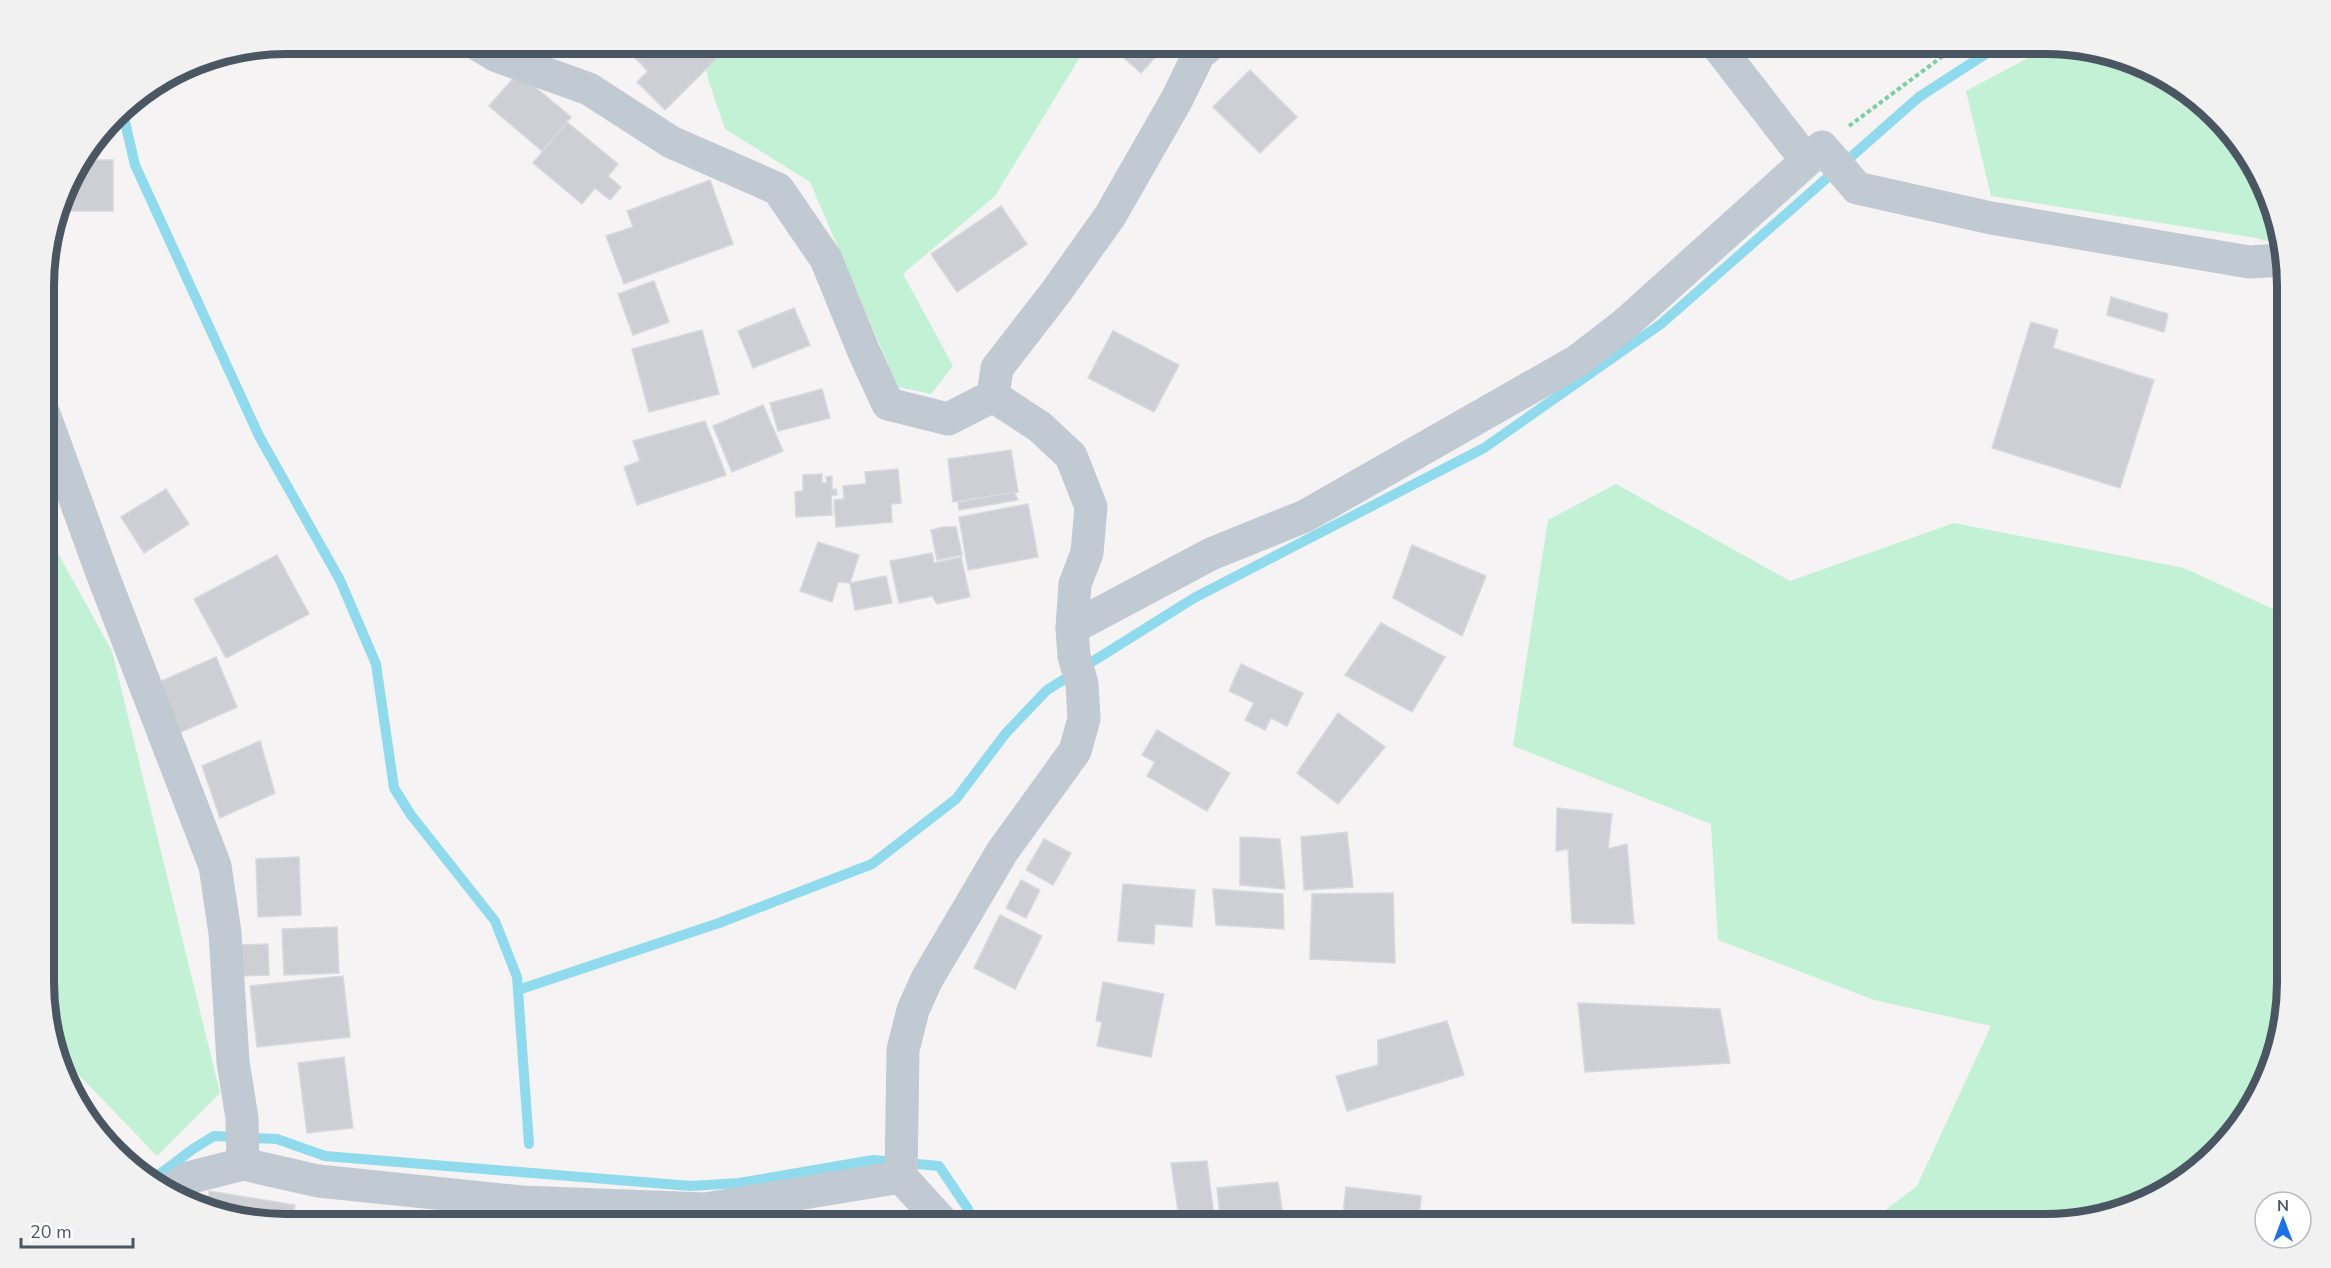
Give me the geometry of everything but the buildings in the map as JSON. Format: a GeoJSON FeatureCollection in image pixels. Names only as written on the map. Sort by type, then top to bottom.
{"type":"FeatureCollection","features":[{"type":"Feature","properties":{"kind":"street"},"geometry":{"type":"LineString","coordinates":[[494,54],[589,89],[671,142],[778,189],[826,259],[888,404],[948,419],[993,396]]}},
{"type":"Feature","properties":{"kind":"street"},"geometry":{"type":"LineString","coordinates":[[993,396],[997,368],[1056,292],[1110,216],[1177,99],[1199,54]]}},
{"type":"Feature","properties":{"kind":"street"},"geometry":{"type":"LineString","coordinates":[[1725,54],[1828,162],[1857,188],[1991,218],[2249,262],[2276,261]]}},
{"type":"Feature","properties":{"kind":"street"},"geometry":{"type":"LineString","coordinates":[[1076,656],[1210,554],[1305,516],[1577,361],[1828,162]]}},
{"type":"Feature","properties":{"kind":"street"},"geometry":{"type":"LineString","coordinates":[[935,1214],[901,1177],[903,1050],[913,1010],[933,969],[1002,852],[1075,751],[1084,719],[1076,656],[1075,584],[1087,553],[1091,507],[1071,456],[1040,427],[993,396]]}},
{"type":"Feature","properties":{"kind":"street"},"geometry":{"type":"LineString","coordinates":[[54,441],[215,866],[225,933],[233,1062],[242,1144]]}},
{"type":"Feature","properties":{"kind":"street"},"geometry":{"type":"LineString","coordinates":[[242,1144],[318,1181],[522,1202],[705,1209],[901,1177]]}},
{"type":"Feature","properties":{"kind":"street"},"geometry":{"type":"LineString","coordinates":[[176,1186],[242,1144]]}},
{"type":"Feature","properties":{"kind":"path"},"geometry":{"type":"LineString","coordinates":[[1828,162],[1948,54]]}},
{"type":"Feature","properties":{"kind":"green space"},"geometry":{"type":"Polygon","coordinates":[[[704,54],[1082,54],[995,196],[903,274],[953,366],[931,394],[898,387],[810,182],[725,129],[708,79],[704,54]]]}},
{"type":"Feature","properties":{"kind":"green space"},"geometry":{"type":"Polygon","coordinates":[[[2035,54],[2060,54],[2090,58],[2120,66],[2148,78],[2186,102],[2209,122],[2229,145],[2253,183],[2265,211],[2273,243],[1991,196],[1966,91],[2035,54]]]}},
{"type":"Feature","properties":{"kind":"green space"},"geometry":{"type":"Polygon","coordinates":[[[1616,484],[1790,581],[1954,523],[2184,568],[2277,611],[2277,997],[2273,1027],[2265,1057],[2253,1085],[2238,1111],[2209,1146],[2174,1175],[2148,1190],[2120,1202],[2090,1210],[2060,1214],[1880,1214],[1917,1186],[1991,1026],[1874,1000],[1718,940],[1711,824],[1513,746],[1548,520],[1616,484]]]}},
{"type":"Feature","properties":{"kind":"green space"},"geometry":{"type":"Polygon","coordinates":[[[54,546],[112,651],[220,1093],[157,1156],[69,1065],[58,1027],[54,997],[54,546]]]}},
{"type":"Feature","properties":{"kind":"waterway"},"geometry":{"type":"LineString","coordinates":[[518,990],[719,923],[872,864],[956,799],[1006,733],[1047,690],[1194,598],[1484,448],[1661,324],[1919,97],[1986,54]]}},
{"type":"Feature","properties":{"kind":"waterway"},"geometry":{"type":"LineString","coordinates":[[124,120],[135,165],[259,436],[340,580],[376,664],[394,788],[411,815],[495,921],[517,977],[529,1144]]}},
{"type":"Feature","properties":{"kind":"waterway"},"geometry":{"type":"LineString","coordinates":[[158,1175],[214,1136],[277,1139],[325,1156],[691,1186],[739,1183],[873,1160],[939,1166],[970,1214]]}}]}
